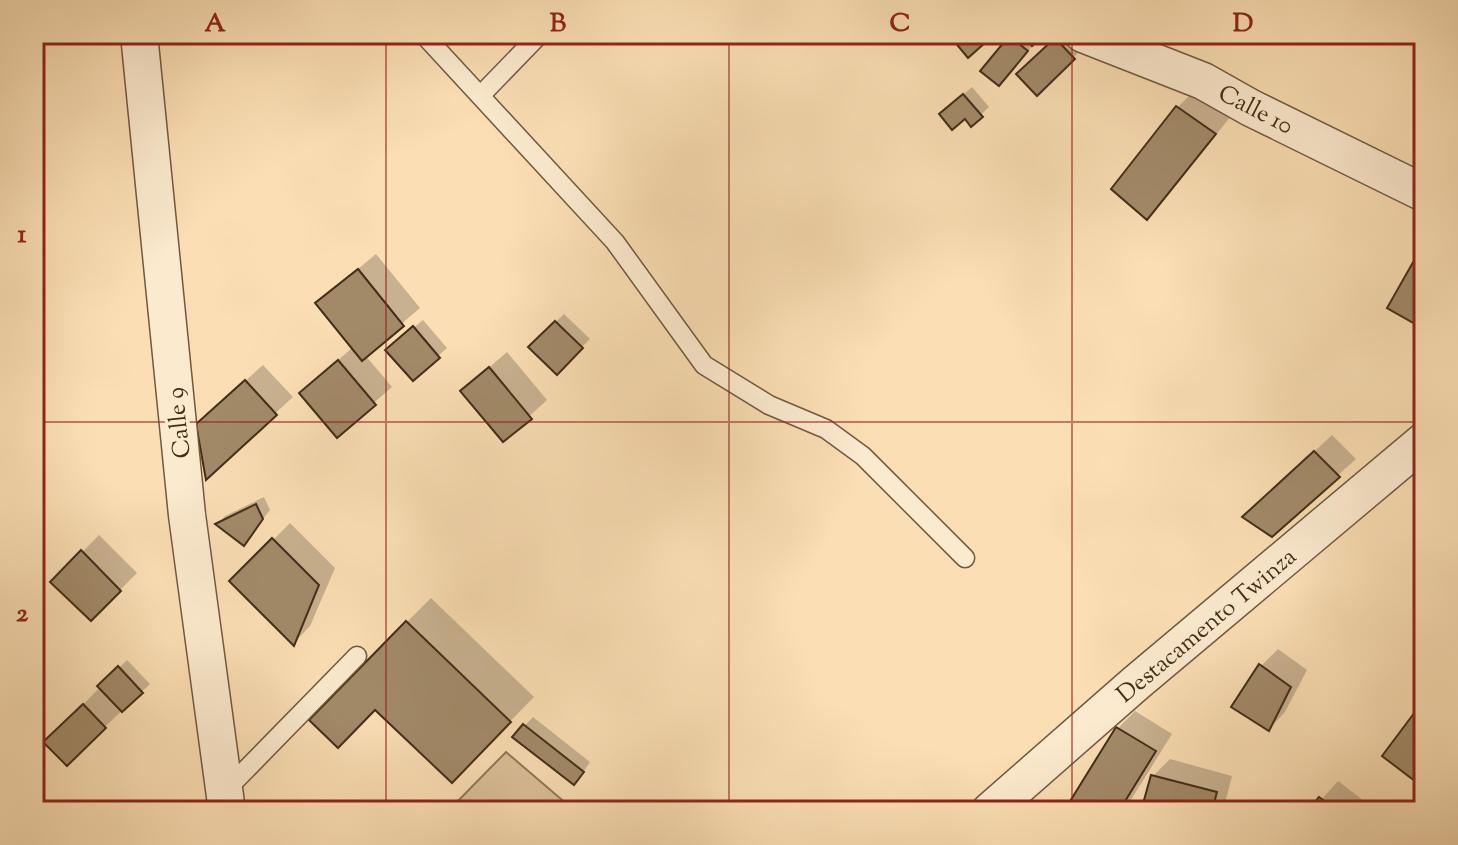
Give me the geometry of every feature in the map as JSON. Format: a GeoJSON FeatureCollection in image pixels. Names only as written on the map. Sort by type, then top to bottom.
{"type":"FeatureCollection","features":[{"type":"Feature","properties":{"kind":"street","name":"Calle 9"},"geometry":{"type":"LineString","coordinates":[[139,34],[187,515],[227,801]]}},
{"type":"Feature","properties":{"kind":"street","name":"Calle 10"},"geometry":{"type":"LineString","coordinates":[[1083,34],[1203,81],[1424,193]]}},
{"type":"Feature","properties":{"kind":"street","name":"Destacamento Twinza"},"geometry":{"type":"LineString","coordinates":[[990,811],[1136,683],[1424,441]]}},
{"type":"Feature","properties":{"kind":"lane"},"geometry":{"type":"LineString","coordinates":[[423,34],[615,242],[704,365],[769,405],[826,429],[863,456],[965,558]]}},
{"type":"Feature","properties":{"kind":"lane"},"geometry":{"type":"LineString","coordinates":[[481,95],[540,34]]}},
{"type":"Feature","properties":{"kind":"lane"},"geometry":{"type":"LineString","coordinates":[[227,801],[357,656]]}},
{"type":"Feature","properties":{"kind":"shaded area"},"geometry":{"type":"Polygon","coordinates":[[[506,752],[575,811],[448,811],[506,752]]]}},
{"type":"Feature","properties":{"kind":"building"},"geometry":{"type":"Polygon","coordinates":[[[962,34],[995,34],[968,58],[954,41],[962,34]]]}},
{"type":"Feature","properties":{"kind":"building"},"geometry":{"type":"Polygon","coordinates":[[[1021,34],[1039,34],[1042,37],[1032,46],[1021,34]]]}},
{"type":"Feature","properties":{"kind":"building"},"geometry":{"type":"Polygon","coordinates":[[[1009,36],[1028,51],[999,86],[980,71],[1009,36]]]}},
{"type":"Feature","properties":{"kind":"building"},"geometry":{"type":"Polygon","coordinates":[[[1055,38],[1075,59],[1037,96],[1016,74],[1055,38]]]}},
{"type":"Feature","properties":{"kind":"building"},"geometry":{"type":"Polygon","coordinates":[[[963,94],[983,117],[971,127],[965,119],[952,130],[939,114],[963,94]]]}},
{"type":"Feature","properties":{"kind":"building"},"geometry":{"type":"Polygon","coordinates":[[[1176,106],[1216,134],[1147,220],[1111,189],[1176,106]]]}},
{"type":"Feature","properties":{"kind":"building"},"geometry":{"type":"Polygon","coordinates":[[[1424,243],[1424,329],[1387,308],[1424,243]]]}},
{"type":"Feature","properties":{"kind":"building"},"geometry":{"type":"Polygon","coordinates":[[[358,269],[404,326],[362,361],[315,303],[358,269]]]}},
{"type":"Feature","properties":{"kind":"building"},"geometry":{"type":"Polygon","coordinates":[[[555,321],[583,348],[557,375],[528,347],[555,321]]]}},
{"type":"Feature","properties":{"kind":"building"},"geometry":{"type":"Polygon","coordinates":[[[413,326],[440,358],[413,381],[385,350],[413,326]]]}},
{"type":"Feature","properties":{"kind":"building"},"geometry":{"type":"Polygon","coordinates":[[[338,360],[376,405],[337,438],[299,393],[338,360]]]}},
{"type":"Feature","properties":{"kind":"building"},"geometry":{"type":"Polygon","coordinates":[[[489,367],[532,419],[503,442],[460,391],[489,367]]]}},
{"type":"Feature","properties":{"kind":"building"},"geometry":{"type":"Polygon","coordinates":[[[245,380],[277,415],[206,480],[196,424],[245,380]]]}},
{"type":"Feature","properties":{"kind":"building"},"geometry":{"type":"Polygon","coordinates":[[[1314,451],[1340,477],[1272,537],[1242,517],[1314,451]]]}},
{"type":"Feature","properties":{"kind":"building"},"geometry":{"type":"Polygon","coordinates":[[[256,504],[263,519],[244,546],[215,524],[256,504]]]}},
{"type":"Feature","properties":{"kind":"building"},"geometry":{"type":"Polygon","coordinates":[[[272,538],[319,585],[294,646],[229,581],[272,538]]]}},
{"type":"Feature","properties":{"kind":"building"},"geometry":{"type":"Polygon","coordinates":[[[81,550],[121,591],[91,621],[50,582],[81,550]]]}},
{"type":"Feature","properties":{"kind":"building"},"geometry":{"type":"Polygon","coordinates":[[[406,621],[511,722],[452,783],[375,710],[338,748],[309,720],[406,621]]]}},
{"type":"Feature","properties":{"kind":"building"},"geometry":{"type":"Polygon","coordinates":[[[1259,664],[1291,687],[1269,731],[1231,707],[1259,664]]]}},
{"type":"Feature","properties":{"kind":"building"},"geometry":{"type":"Polygon","coordinates":[[[118,666],[143,693],[122,712],[97,686],[118,666]]]}},
{"type":"Feature","properties":{"kind":"building"},"geometry":{"type":"Polygon","coordinates":[[[1424,700],[1424,788],[1382,756],[1424,700]]]}},
{"type":"Feature","properties":{"kind":"building"},"geometry":{"type":"Polygon","coordinates":[[[83,704],[106,728],[67,766],[43,742],[83,704]]]}},
{"type":"Feature","properties":{"kind":"building"},"geometry":{"type":"Polygon","coordinates":[[[523,724],[584,772],[574,785],[512,737],[523,724]]]}},
{"type":"Feature","properties":{"kind":"building"},"geometry":{"type":"Polygon","coordinates":[[[1116,727],[1156,751],[1119,811],[1064,811],[1116,727]]]}},
{"type":"Feature","properties":{"kind":"building"},"geometry":{"type":"Polygon","coordinates":[[[1151,775],[1217,792],[1212,811],[1141,811],[1151,775]]]}},
{"type":"Feature","properties":{"kind":"building"},"geometry":{"type":"Polygon","coordinates":[[[1319,797],[1338,811],[1308,811],[1319,797]]]}}]}
